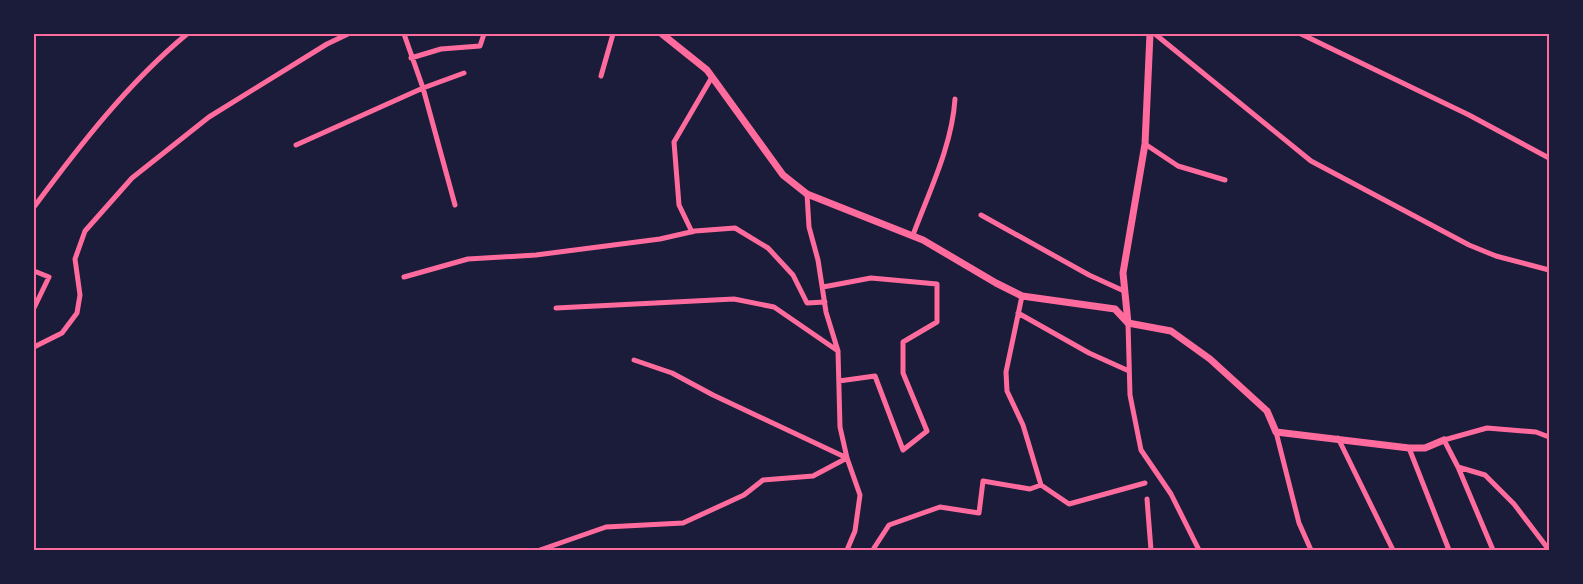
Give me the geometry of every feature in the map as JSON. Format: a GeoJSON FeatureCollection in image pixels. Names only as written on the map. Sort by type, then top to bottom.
{"type":"FeatureCollection","features":[{"type":"Feature","properties":{"kind":"street"},"geometry":{"type":"LineString","coordinates":[[34,207],[77,148],[159,57],[187,34]]}},
{"type":"Feature","properties":{"kind":"street"},"geometry":{"type":"LineString","coordinates":[[34,347],[62,333],[77,313],[80,295],[75,259],[85,231],[132,178],[209,117],[327,44],[348,34]]}},
{"type":"Feature","properties":{"kind":"street"},"geometry":{"type":"LineString","coordinates":[[404,34],[423,88],[454,205]]}},
{"type":"Feature","properties":{"kind":"street"},"geometry":{"type":"LineString","coordinates":[[411,58],[441,49],[480,46],[484,34]]}},
{"type":"Feature","properties":{"kind":"street"},"geometry":{"type":"LineString","coordinates":[[601,76],[613,34]]}},
{"type":"Feature","properties":{"kind":"street"},"geometry":{"type":"LineString","coordinates":[[662,34],[707,70],[783,175],[807,194],[913,235],[1022,296],[1115,309],[1128,323],[1171,331],[1210,359],[1267,411],[1276,432],[1299,523],[1311,550]]}},
{"type":"Feature","properties":{"kind":"street"},"geometry":{"type":"LineString","coordinates":[[1150,34],[1145,144],[1124,273],[1128,323],[1130,395],[1141,450],[1170,494],[1199,550]]}},
{"type":"Feature","properties":{"kind":"street"},"geometry":{"type":"LineString","coordinates":[[1155,34],[1310,161],[1469,245],[1496,256],[1549,270]]}},
{"type":"Feature","properties":{"kind":"street"},"geometry":{"type":"LineString","coordinates":[[1301,34],[1470,115],[1549,158]]}},
{"type":"Feature","properties":{"kind":"street"},"geometry":{"type":"LineString","coordinates":[[296,144],[423,88],[464,73]]}},
{"type":"Feature","properties":{"kind":"street"},"geometry":{"type":"LineString","coordinates":[[692,232],[679,204],[674,142],[712,77]]}},
{"type":"Feature","properties":{"kind":"street"},"geometry":{"type":"LineString","coordinates":[[913,235],[942,160],[954,112],[955,99]]}},
{"type":"Feature","properties":{"kind":"street"},"geometry":{"type":"LineString","coordinates":[[1145,144],[1178,166],[1225,180]]}},
{"type":"Feature","properties":{"kind":"street"},"geometry":{"type":"LineString","coordinates":[[807,194],[809,226],[825,302],[838,351],[840,427],[847,458],[860,495],[854,531],[847,550]]}},
{"type":"Feature","properties":{"kind":"street"},"geometry":{"type":"LineString","coordinates":[[981,215],[1089,275],[1124,291]]}},
{"type":"Feature","properties":{"kind":"street"},"geometry":{"type":"LineString","coordinates":[[404,277],[468,259],[536,255],[692,232],[735,228],[768,248],[793,275],[807,303],[825,302]]}},
{"type":"Feature","properties":{"kind":"street"},"geometry":{"type":"LineString","coordinates":[[34,271],[49,277],[34,308]]}},
{"type":"Feature","properties":{"kind":"street"},"geometry":{"type":"LineString","coordinates":[[823,287],[871,278],[936,284],[937,322],[903,342],[903,373],[927,431],[902,450],[875,376],[838,381]]}},
{"type":"Feature","properties":{"kind":"street"},"geometry":{"type":"LineString","coordinates":[[1022,296],[1006,372],[1007,391],[1023,425],[1041,485],[1069,504],[1145,483]]}},
{"type":"Feature","properties":{"kind":"street"},"geometry":{"type":"LineString","coordinates":[[556,308],[734,299],[774,307],[838,351]]}},
{"type":"Feature","properties":{"kind":"street"},"geometry":{"type":"LineString","coordinates":[[1018,313],[1089,353],[1129,371]]}},
{"type":"Feature","properties":{"kind":"street"},"geometry":{"type":"LineString","coordinates":[[634,360],[672,373],[713,395],[847,458]]}},
{"type":"Feature","properties":{"kind":"street"},"geometry":{"type":"LineString","coordinates":[[1276,432],[1409,448],[1424,448],[1444,440],[1487,428],[1536,432],[1549,437]]}},
{"type":"Feature","properties":{"kind":"street"},"geometry":{"type":"LineString","coordinates":[[1338,438],[1392,550]]}},
{"type":"Feature","properties":{"kind":"street"},"geometry":{"type":"LineString","coordinates":[[1444,440],[1458,467],[1493,550]]}},
{"type":"Feature","properties":{"kind":"street"},"geometry":{"type":"LineString","coordinates":[[1409,448],[1449,550]]}},
{"type":"Feature","properties":{"kind":"street"},"geometry":{"type":"LineString","coordinates":[[540,550],[606,527],[683,523],[744,495],[763,480],[813,476],[847,458]]}},
{"type":"Feature","properties":{"kind":"street"},"geometry":{"type":"LineString","coordinates":[[1458,467],[1485,474],[1514,504],[1549,550]]}},
{"type":"Feature","properties":{"kind":"street"},"geometry":{"type":"LineString","coordinates":[[876,550],[874,548],[889,525],[940,507],[979,514],[983,481],[1030,490],[1041,485]]}},
{"type":"Feature","properties":{"kind":"street"},"geometry":{"type":"LineString","coordinates":[[1147,499],[1151,550]]}}]}
